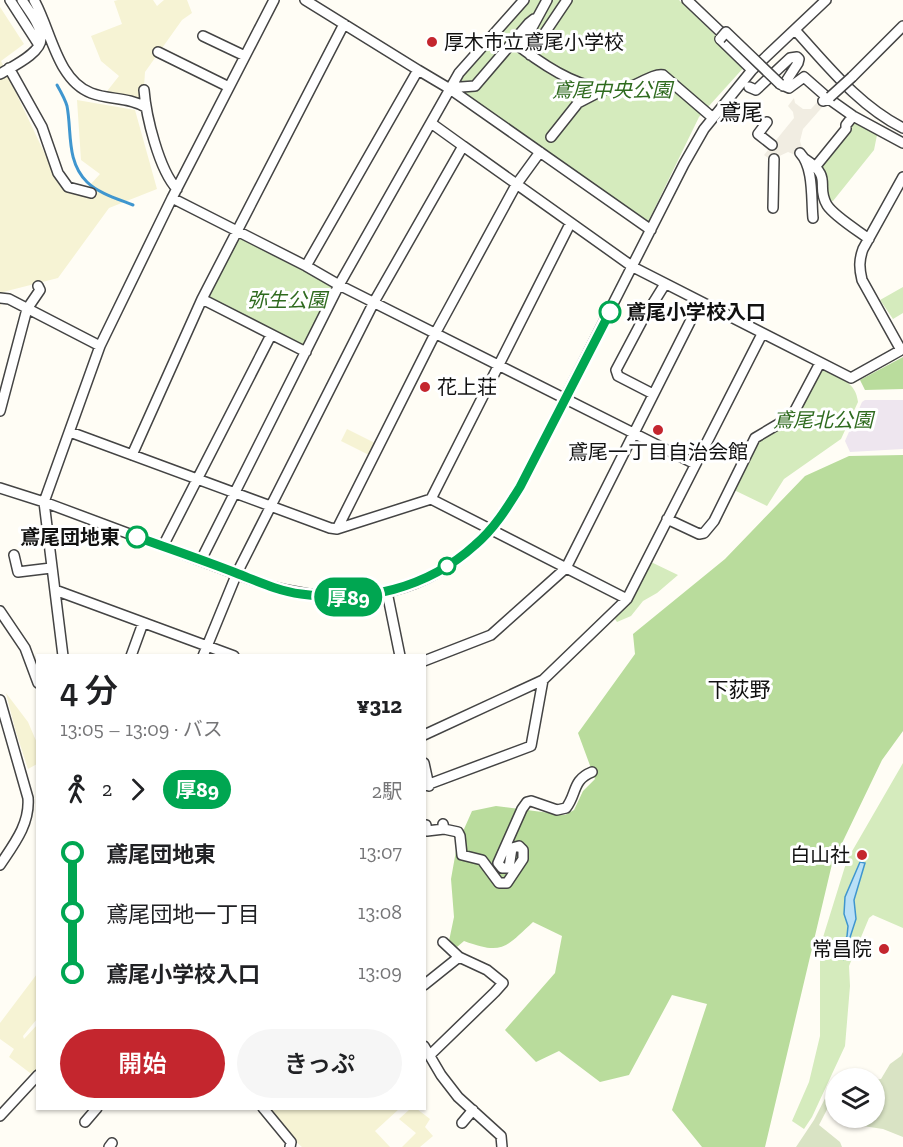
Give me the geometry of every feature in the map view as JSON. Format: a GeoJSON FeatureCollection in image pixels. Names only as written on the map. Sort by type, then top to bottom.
{"type":"FeatureCollection","features":[{"type":"Feature","properties":{"kind":"street"},"geometry":{"type":"LineString","coordinates":[[10,0],[39,45]]}},
{"type":"Feature","properties":{"kind":"street"},"geometry":{"type":"LineString","coordinates":[[22,0],[37,26],[41,37],[39,45],[31,55],[4,71],[42,127],[58,173],[68,186],[91,193]]}},
{"type":"Feature","properties":{"kind":"street"},"geometry":{"type":"LineString","coordinates":[[34,0],[64,70],[74,84],[97,96],[137,102],[145,107]]}},
{"type":"Feature","properties":{"kind":"street"},"geometry":{"type":"LineString","coordinates":[[63,654],[44,502],[100,346],[174,194],[274,0]]}},
{"type":"Feature","properties":{"kind":"street"},"geometry":{"type":"LineString","coordinates":[[305,0],[418,70],[451,87],[651,230]]}},
{"type":"Feature","properties":{"kind":"street"},"geometry":{"type":"LineString","coordinates":[[201,560],[339,285],[459,73],[524,0]]}},
{"type":"Feature","properties":{"kind":"street"},"geometry":{"type":"LineString","coordinates":[[547,0],[521,48],[530,55],[583,84],[605,89],[624,88],[642,83],[658,74],[663,75],[713,118]]}},
{"type":"Feature","properties":{"kind":"street"},"geometry":{"type":"LineString","coordinates":[[530,55],[567,0]]}},
{"type":"Feature","properties":{"kind":"street"},"geometry":{"type":"LineString","coordinates":[[687,0],[754,68]]}},
{"type":"Feature","properties":{"kind":"street"},"geometry":{"type":"LineString","coordinates":[[0,488],[44,502],[266,585],[299,594],[333,597],[387,592],[408,586],[453,562],[491,529],[520,487],[684,164],[713,118],[754,68],[826,0]]}},
{"type":"Feature","properties":{"kind":"street"},"geometry":{"type":"LineString","coordinates":[[451,87],[475,86],[529,23],[538,17]]}},
{"type":"Feature","properties":{"kind":"street"},"geometry":{"type":"LineString","coordinates":[[132,455],[202,299],[344,24]]}},
{"type":"Feature","properties":{"kind":"street"},"geometry":{"type":"LineString","coordinates":[[827,99],[903,26]]}},
{"type":"Feature","properties":{"kind":"street"},"geometry":{"type":"LineString","coordinates":[[795,30],[852,93],[868,107],[903,128]]}},
{"type":"Feature","properties":{"kind":"street"},"geometry":{"type":"LineString","coordinates":[[754,68],[720,39],[726,32],[781,85],[789,88],[804,77],[827,99],[903,143]]}},
{"type":"Feature","properties":{"kind":"street"},"geometry":{"type":"LineString","coordinates":[[203,36],[245,56]]}},
{"type":"Feature","properties":{"kind":"street"},"geometry":{"type":"LineString","coordinates":[[158,52],[229,87]]}},
{"type":"Feature","properties":{"kind":"street"},"geometry":{"type":"LineString","coordinates":[[749,87],[756,90],[790,58],[797,57],[798,63],[781,85]]}},
{"type":"Feature","properties":{"kind":"street"},"geometry":{"type":"LineString","coordinates":[[306,266],[418,70]]}},
{"type":"Feature","properties":{"kind":"street"},"geometry":{"type":"LineString","coordinates":[[551,137],[578,104],[605,89]]}},
{"type":"Feature","properties":{"kind":"street"},"geometry":{"type":"LineString","coordinates":[[144,90],[145,107],[162,165],[174,194],[237,231],[339,285],[695,464]]}},
{"type":"Feature","properties":{"kind":"street"},"geometry":{"type":"LineString","coordinates":[[816,166],[846,129],[846,125],[853,116]]}},
{"type":"Feature","properties":{"kind":"street"},"geometry":{"type":"LineString","coordinates":[[767,122],[758,134],[771,145]]}},
{"type":"Feature","properties":{"kind":"street"},"geometry":{"type":"LineString","coordinates":[[431,123],[633,267],[851,378],[902,350],[862,280],[859,270],[860,260],[869,239],[903,177]]}},
{"type":"Feature","properties":{"kind":"street"},"geometry":{"type":"LineString","coordinates":[[204,654],[237,573],[270,505],[374,302],[464,146]]}},
{"type":"Feature","properties":{"kind":"street"},"geometry":{"type":"LineString","coordinates":[[337,529],[436,332],[516,185],[540,152]]}},
{"type":"Feature","properties":{"kind":"street"},"geometry":{"type":"LineString","coordinates":[[813,218],[809,170],[803,156],[816,166],[822,177],[827,204],[869,239]]}},
{"type":"Feature","properties":{"kind":"street"},"geometry":{"type":"LineString","coordinates":[[774,159],[774,208]]}},
{"type":"Feature","properties":{"kind":"street"},"geometry":{"type":"LineString","coordinates":[[430,499],[570,224]]}},
{"type":"Feature","properties":{"kind":"street"},"geometry":{"type":"LineString","coordinates":[[653,394],[618,376],[616,370],[665,284]]}},
{"type":"Feature","properties":{"kind":"street"},"geometry":{"type":"LineString","coordinates":[[0,411],[27,309],[40,290],[39,286]]}},
{"type":"Feature","properties":{"kind":"street"},"geometry":{"type":"LineString","coordinates":[[0,298],[9,299],[100,346]]}},
{"type":"Feature","properties":{"kind":"street"},"geometry":{"type":"LineString","coordinates":[[202,299],[306,352]]}},
{"type":"Feature","properties":{"kind":"street"},"geometry":{"type":"LineString","coordinates":[[426,660],[491,635],[566,568],[700,302]]}},
{"type":"Feature","properties":{"kind":"street"},"geometry":{"type":"LineString","coordinates":[[426,734],[543,680],[627,599],[762,334]]}},
{"type":"Feature","properties":{"kind":"street"},"geometry":{"type":"LineString","coordinates":[[163,546],[271,335]]}},
{"type":"Feature","properties":{"kind":"street"},"geometry":{"type":"LineString","coordinates":[[667,519],[699,534],[704,533],[714,521],[755,438],[792,416],[820,363]]}},
{"type":"Feature","properties":{"kind":"street"},"geometry":{"type":"LineString","coordinates":[[70,432],[337,529],[430,499],[627,599]]}},
{"type":"Feature","properties":{"kind":"street"},"geometry":{"type":"LineString","coordinates":[[14,555],[18,572],[51,568]]}},
{"type":"Feature","properties":{"kind":"street"},"geometry":{"type":"LineString","coordinates":[[55,590],[229,654]]}},
{"type":"Feature","properties":{"kind":"street"},"geometry":{"type":"LineString","coordinates":[[387,592],[400,654]]}},
{"type":"Feature","properties":{"kind":"street"},"geometry":{"type":"LineString","coordinates":[[0,611],[25,648],[36,678]]}},
{"type":"Feature","properties":{"kind":"street"},"geometry":{"type":"LineString","coordinates":[[132,654],[143,623]]}},
{"type":"Feature","properties":{"kind":"street"},"geometry":{"type":"LineString","coordinates":[[427,786],[531,746],[543,680]]}},
{"type":"Feature","properties":{"kind":"street"},"geometry":{"type":"LineString","coordinates":[[0,700],[33,810],[0,865]]}},
{"type":"Feature","properties":{"kind":"street"},"geometry":{"type":"LineString","coordinates":[[426,825],[445,825],[458,832],[462,855],[482,860],[496,881],[501,884],[507,883],[523,859],[523,850],[519,846],[512,848],[509,868],[502,868],[498,863],[522,808],[531,801],[557,810],[566,808],[577,783],[592,772]]}},
{"type":"Feature","properties":{"kind":"street"},"geometry":{"type":"LineString","coordinates":[[430,1055],[503,983],[487,970],[459,957],[443,942]]}},
{"type":"Feature","properties":{"kind":"street"},"geometry":{"type":"LineString","coordinates":[[426,983],[459,957]]}},
{"type":"Feature","properties":{"kind":"street"},"geometry":{"type":"LineString","coordinates":[[426,1049],[449,1086],[501,1136],[502,1147]]}},
{"type":"Feature","properties":{"kind":"street"},"geometry":{"type":"LineString","coordinates":[[0,1116],[36,1078]]}},
{"type":"Feature","properties":{"kind":"street"},"geometry":{"type":"LineString","coordinates":[[86,1117],[95,1110]]}},
{"type":"Feature","properties":{"kind":"street"},"geometry":{"type":"LineString","coordinates":[[265,1110],[292,1145]]}},
{"type":"Feature","properties":{"kind":"street"},"geometry":{"type":"LineString","coordinates":[[462,1123],[473,1110]]}},
{"type":"Feature","properties":{"kind":"shaded area"},"geometry":{"type":"Polygon","coordinates":[[[153,0],[157,6],[164,0],[187,0],[192,13],[182,20],[145,72],[143,102],[104,95],[119,76],[101,61],[91,36],[122,24],[114,1],[153,0]]]}},
{"type":"Feature","properties":{"kind":"shaded area"},"geometry":{"type":"Polygon","coordinates":[[[0,7],[24,44],[1,61],[60,186],[80,196],[100,174],[81,160],[77,100],[135,110],[157,189],[109,208],[58,278],[3,292],[0,308],[0,7]]]}},
{"type":"Feature","properties":{"kind":"shaded area"},"geometry":{"type":"Polygon","coordinates":[[[794,98],[795,103],[803,109],[811,109],[820,99],[825,104],[803,129],[800,141],[803,151],[798,156],[788,152],[771,160],[764,155],[794,118],[788,106],[794,98]]]}},
{"type":"Feature","properties":{"kind":"shaded area"},"geometry":{"type":"Polygon","coordinates":[[[865,400],[903,400],[903,449],[850,452],[845,441],[862,402],[865,400]]]}},
{"type":"Feature","properties":{"kind":"shaded area"},"geometry":{"type":"Polygon","coordinates":[[[347,429],[375,443],[369,455],[341,441],[347,429]]]}},
{"type":"Feature","properties":{"kind":"shaded area"},"geometry":{"type":"Polygon","coordinates":[[[6,693],[28,722],[36,741],[36,765],[28,769],[6,693]]]}},
{"type":"Feature","properties":{"kind":"shaded area"},"geometry":{"type":"Polygon","coordinates":[[[36,975],[36,1020],[23,1036],[24,1039],[36,1026],[36,1073],[34,1076],[9,1057],[14,1049],[0,1039],[0,1023],[36,975]]]}},
{"type":"Feature","properties":{"kind":"shaded area"},"geometry":{"type":"Polygon","coordinates":[[[268,1110],[398,1110],[375,1131],[390,1147],[302,1147],[288,1135],[268,1110]]]}},
{"type":"Feature","properties":{"kind":"shaded area"},"geometry":{"type":"Polygon","coordinates":[[[409,1110],[418,1110],[430,1119],[425,1127],[433,1136],[420,1147],[402,1147],[416,1133],[399,1119],[409,1110]]]}},
{"type":"Feature","properties":{"kind":"green space","name":"鳶尾中央公園"},"geometry":{"type":"Polygon","coordinates":[[[522,0],[679,0],[746,65],[699,117],[647,224],[456,88],[461,73],[522,0]]]}},
{"type":"Feature","properties":{"kind":"green space"},"geometry":{"type":"Polygon","coordinates":[[[857,118],[878,130],[874,150],[833,201],[828,200],[820,168],[857,118]]]}},
{"type":"Feature","properties":{"kind":"green space","name":"弥生公園"},"geometry":{"type":"Polygon","coordinates":[[[240,238],[335,285],[303,348],[210,298],[209,295],[240,238]]]}},
{"type":"Feature","properties":{"kind":"green space"},"geometry":{"type":"Polygon","coordinates":[[[903,287],[903,313],[893,319],[880,300],[903,287]]]}},
{"type":"Feature","properties":{"kind":"green space"},"geometry":{"type":"Polygon","coordinates":[[[903,357],[903,389],[865,390],[860,380],[903,357]]]}},
{"type":"Feature","properties":{"kind":"green space","name":"鳶尾北公園"},"geometry":{"type":"Polygon","coordinates":[[[824,370],[851,385],[857,395],[858,402],[841,439],[784,479],[767,506],[734,490],[757,443],[795,420],[820,371],[824,370]]]}},
{"type":"Feature","properties":{"kind":"green space"},"geometry":{"type":"Polygon","coordinates":[[[903,455],[903,731],[882,760],[832,864],[765,1147],[702,1147],[672,1110],[707,1004],[672,995],[629,1075],[600,1082],[559,1051],[536,1062],[505,1030],[555,973],[562,936],[533,922],[509,943],[495,948],[464,941],[457,947],[449,941],[454,917],[451,879],[457,845],[472,811],[496,806],[565,815],[574,810],[583,791],[595,779],[578,733],[635,654],[633,634],[725,559],[805,476],[849,456],[903,455]]]}},
{"type":"Feature","properties":{"kind":"green space"},"geometry":{"type":"Polygon","coordinates":[[[651,562],[678,575],[657,593],[643,601],[631,616],[617,622],[616,614],[651,562]]]}},
{"type":"Feature","properties":{"kind":"green space"},"geometry":{"type":"Polygon","coordinates":[[[903,763],[903,928],[873,915],[869,918],[849,966],[850,986],[845,1046],[835,1068],[825,1068],[825,1089],[804,1129],[792,1121],[809,1082],[820,1036],[820,947],[847,860],[903,763]]]}},
{"type":"Feature","properties":{"kind":"green space"},"geometry":{"type":"Polygon","coordinates":[[[903,1052],[903,1137],[876,1128],[885,1128],[885,1072],[890,1064],[903,1052]]]}},
{"type":"Feature","properties":{"kind":"green space"},"geometry":{"type":"Polygon","coordinates":[[[825,1099],[825,1113],[819,1125],[840,1142],[842,1147],[796,1147],[825,1099]]]}},
{"type":"Feature","properties":{"kind":"water"},"geometry":{"type":"Polygon","coordinates":[[[860,862],[865,863],[854,900],[856,919],[843,959],[838,954],[847,936],[848,926],[844,914],[845,897],[860,862]]]}},
{"type":"Feature","properties":{"kind":"waterway"},"geometry":{"type":"LineString","coordinates":[[57,85],[67,106],[71,146],[80,174],[97,189],[133,205]]}},
{"type":"Feature","properties":{"kind":"bus line","name":"厚89"},"geometry":{"type":"LineString","coordinates":[[137,537],[266,585],[299,594],[333,597],[361,596],[408,586],[430,576],[475,545],[506,509],[520,487],[610,312]]}},
{"type":"Feature","properties":{"kind":"place","name":"厚木市立鳶尾小学校"},"geometry":{"type":"Point","coordinates":[432,42]}},
{"type":"Feature","properties":{"kind":"place","name":"鳶尾小学校入口"},"geometry":{"type":"Point","coordinates":[610,312]}},
{"type":"Feature","properties":{"kind":"place","name":"花上荘"},"geometry":{"type":"Point","coordinates":[425,387]}},
{"type":"Feature","properties":{"kind":"place","name":"鳶尾一丁目自治会館"},"geometry":{"type":"Point","coordinates":[658,430]}},
{"type":"Feature","properties":{"kind":"place","name":"鳶尾団地東"},"geometry":{"type":"Point","coordinates":[137,537]}},
{"type":"Feature","properties":{"kind":"place","name":"白山社"},"geometry":{"type":"Point","coordinates":[862,855]}},
{"type":"Feature","properties":{"kind":"place","name":"常昌院"},"geometry":{"type":"Point","coordinates":[884,949]}},
{"type":"Feature","properties":{"kind":"district","name":"鳶尾"},"geometry":{"type":"Point","coordinates":[741,112]}},
{"type":"Feature","properties":{"kind":"district","name":"下荻野"},"geometry":{"type":"Point","coordinates":[739,689]}}]}
